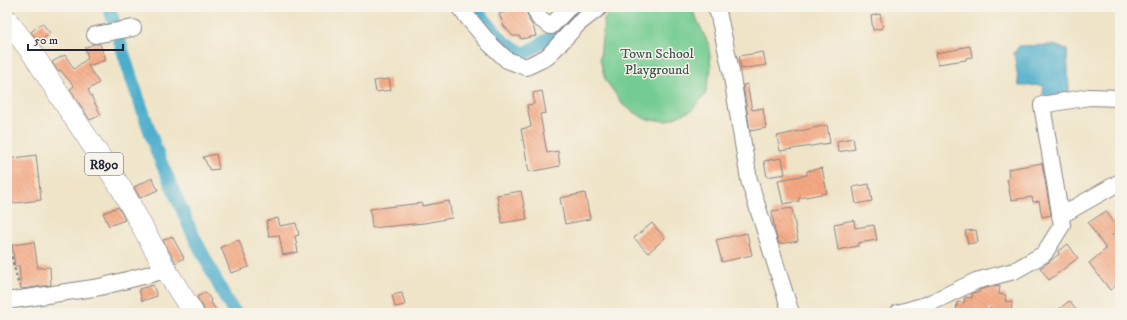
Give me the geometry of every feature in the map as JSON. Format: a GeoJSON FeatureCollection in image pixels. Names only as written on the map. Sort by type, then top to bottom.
{"type":"FeatureCollection","features":[{"type":"Feature","properties":{"kind":"main road","name":"R890"},"geometry":{"type":"LineString","coordinates":[[7,20],[33,54],[121,188],[166,270],[193,313]]}},
{"type":"Feature","properties":{"kind":"street"},"geometry":{"type":"LineString","coordinates":[[458,7],[490,44],[507,60],[526,67],[547,57],[579,23],[600,7]]}},
{"type":"Feature","properties":{"kind":"street"},"geometry":{"type":"LineString","coordinates":[[534,7],[539,18],[551,26],[569,7]]}},
{"type":"Feature","properties":{"kind":"street"},"geometry":{"type":"LineString","coordinates":[[715,7],[718,12],[731,72],[749,180],[791,313]]}},
{"type":"Feature","properties":{"kind":"street"},"geometry":{"type":"LineString","coordinates":[[95,35],[133,28]]}},
{"type":"Feature","properties":{"kind":"street"},"geometry":{"type":"LineString","coordinates":[[898,313],[926,304],[976,281],[1014,271],[1044,254],[1062,225],[1042,105],[1089,97],[1120,98]]}},
{"type":"Feature","properties":{"kind":"street"},"geometry":{"type":"LineString","coordinates":[[1060,216],[1120,182]]}},
{"type":"Feature","properties":{"kind":"street"},"geometry":{"type":"LineString","coordinates":[[15,301],[100,287],[166,270]]}},
{"type":"Feature","properties":{"kind":"path"},"geometry":{"type":"LineString","coordinates":[[7,239],[15,301]]}},
{"type":"Feature","properties":{"kind":"green space","name":"Town School Playground"},"geometry":{"type":"Polygon","coordinates":[[[612,7],[691,7],[709,45],[711,69],[705,95],[692,110],[667,121],[645,119],[623,105],[605,79],[600,59],[604,20],[612,7]]]}},
{"type":"Feature","properties":{"kind":"water"},"geometry":{"type":"Polygon","coordinates":[[[1054,45],[1067,50],[1069,92],[1044,100],[1042,85],[1019,86],[1014,53],[1019,46],[1054,45]]]}},
{"type":"Feature","properties":{"kind":"building"},"geometry":{"type":"Polygon","coordinates":[[[525,7],[536,36],[521,39],[520,36],[513,36],[504,26],[499,14],[525,7]]]}},
{"type":"Feature","properties":{"kind":"building"},"geometry":{"type":"Polygon","coordinates":[[[880,14],[883,28],[873,30],[871,16],[880,14]]]}},
{"type":"Feature","properties":{"kind":"building"},"geometry":{"type":"Polygon","coordinates":[[[42,23],[50,33],[39,42],[31,32],[42,23]]]}},
{"type":"Feature","properties":{"kind":"building"},"geometry":{"type":"Polygon","coordinates":[[[94,44],[100,44],[106,60],[88,66],[99,83],[88,90],[101,115],[90,120],[70,89],[74,86],[60,70],[58,71],[52,62],[65,55],[74,69],[88,58],[85,48],[94,44]]]}},
{"type":"Feature","properties":{"kind":"building"},"geometry":{"type":"Polygon","coordinates":[[[970,46],[972,57],[966,58],[966,60],[938,64],[936,53],[970,46]]]}},
{"type":"Feature","properties":{"kind":"building"},"geometry":{"type":"Polygon","coordinates":[[[763,52],[766,65],[741,69],[739,56],[763,52]]]}},
{"type":"Feature","properties":{"kind":"building"},"geometry":{"type":"Polygon","coordinates":[[[389,79],[391,90],[376,92],[374,81],[389,79]]]}},
{"type":"Feature","properties":{"kind":"building"},"geometry":{"type":"Polygon","coordinates":[[[747,84],[752,110],[763,108],[766,128],[750,131],[743,85],[747,84]]]}},
{"type":"Feature","properties":{"kind":"building"},"geometry":{"type":"Polygon","coordinates":[[[542,91],[546,113],[540,114],[547,153],[558,151],[560,166],[529,172],[521,129],[531,127],[527,105],[534,104],[533,93],[542,91]]]}},
{"type":"Feature","properties":{"kind":"building"},"geometry":{"type":"Polygon","coordinates":[[[827,125],[830,143],[780,151],[777,136],[827,125]]]}},
{"type":"Feature","properties":{"kind":"building"},"geometry":{"type":"Polygon","coordinates":[[[853,138],[855,149],[838,152],[837,141],[853,138]]]}},
{"type":"Feature","properties":{"kind":"building"},"geometry":{"type":"Polygon","coordinates":[[[216,154],[219,169],[210,170],[203,157],[216,154]]]}},
{"type":"Feature","properties":{"kind":"building"},"geometry":{"type":"Polygon","coordinates":[[[36,155],[41,200],[7,204],[7,159],[36,155]]]}},
{"type":"Feature","properties":{"kind":"building"},"geometry":{"type":"Polygon","coordinates":[[[782,158],[785,174],[767,177],[764,161],[782,158]]]}},
{"type":"Feature","properties":{"kind":"building"},"geometry":{"type":"Polygon","coordinates":[[[1042,163],[1051,215],[1042,217],[1039,201],[1033,202],[1032,197],[1011,200],[1007,179],[1009,178],[1008,169],[1042,163]]]}},
{"type":"Feature","properties":{"kind":"building"},"geometry":{"type":"Polygon","coordinates":[[[822,168],[827,193],[799,198],[799,201],[783,204],[778,180],[807,175],[807,171],[822,168]]]}},
{"type":"Feature","properties":{"kind":"building"},"geometry":{"type":"Polygon","coordinates":[[[152,178],[158,190],[140,198],[134,187],[152,178]]]}},
{"type":"Feature","properties":{"kind":"building"},"geometry":{"type":"Polygon","coordinates":[[[869,184],[872,201],[856,204],[853,187],[869,184]]]}},
{"type":"Feature","properties":{"kind":"building"},"geometry":{"type":"Polygon","coordinates":[[[521,191],[527,219],[502,223],[497,195],[521,191]]]}},
{"type":"Feature","properties":{"kind":"building"},"geometry":{"type":"Polygon","coordinates":[[[585,193],[590,219],[565,224],[560,198],[585,193]]]}},
{"type":"Feature","properties":{"kind":"building"},"geometry":{"type":"Polygon","coordinates":[[[449,201],[452,218],[424,223],[372,228],[370,209],[422,203],[422,206],[449,201]]]}},
{"type":"Feature","properties":{"kind":"building"},"geometry":{"type":"Polygon","coordinates":[[[118,207],[125,220],[109,226],[103,213],[118,207]]]}},
{"type":"Feature","properties":{"kind":"building"},"geometry":{"type":"Polygon","coordinates":[[[792,208],[798,241],[779,244],[775,232],[772,211],[792,208]]]}},
{"type":"Feature","properties":{"kind":"building"},"geometry":{"type":"Polygon","coordinates":[[[1106,211],[1119,230],[1112,235],[1120,246],[1120,282],[1110,290],[1089,263],[1106,249],[1088,223],[1106,211]]]}},
{"type":"Feature","properties":{"kind":"building"},"geometry":{"type":"Polygon","coordinates":[[[278,218],[280,226],[296,223],[299,235],[295,236],[298,252],[283,255],[279,235],[269,236],[266,221],[278,218]]]}},
{"type":"Feature","properties":{"kind":"building"},"geometry":{"type":"Polygon","coordinates":[[[854,220],[855,228],[874,225],[877,240],[858,243],[858,246],[838,250],[834,224],[854,220]]]}},
{"type":"Feature","properties":{"kind":"building"},"geometry":{"type":"Polygon","coordinates":[[[652,223],[665,238],[648,253],[634,238],[652,223]]]}},
{"type":"Feature","properties":{"kind":"building"},"geometry":{"type":"Polygon","coordinates":[[[976,230],[978,242],[968,244],[965,231],[976,230]]]}},
{"type":"Feature","properties":{"kind":"building"},"geometry":{"type":"Polygon","coordinates":[[[747,233],[752,255],[722,262],[716,240],[747,233]]]}},
{"type":"Feature","properties":{"kind":"building"},"geometry":{"type":"Polygon","coordinates":[[[172,236],[184,258],[176,263],[163,240],[172,236]]]}},
{"type":"Feature","properties":{"kind":"building"},"geometry":{"type":"Polygon","coordinates":[[[239,240],[249,267],[231,273],[221,247],[239,240]]]}},
{"type":"Feature","properties":{"kind":"building"},"geometry":{"type":"Polygon","coordinates":[[[34,242],[38,268],[50,267],[51,285],[21,289],[19,266],[15,266],[12,245],[34,242]]]}},
{"type":"Feature","properties":{"kind":"building"},"geometry":{"type":"Polygon","coordinates":[[[1068,244],[1078,258],[1049,280],[1040,268],[1059,254],[1058,251],[1068,244]]]}},
{"type":"Feature","properties":{"kind":"building"},"geometry":{"type":"Polygon","coordinates":[[[153,285],[157,296],[142,301],[139,289],[153,285]]]}},
{"type":"Feature","properties":{"kind":"building"},"geometry":{"type":"Polygon","coordinates":[[[998,285],[1000,286],[999,294],[1006,295],[1005,301],[1012,302],[1011,313],[994,313],[990,308],[989,313],[956,313],[957,302],[964,303],[965,297],[972,298],[972,293],[998,285]]]}},
{"type":"Feature","properties":{"kind":"building"},"geometry":{"type":"Polygon","coordinates":[[[206,292],[218,313],[205,313],[197,297],[206,292]]]}},
{"type":"Feature","properties":{"kind":"building"},"geometry":{"type":"Polygon","coordinates":[[[402,293],[405,305],[395,307],[392,295],[402,293]]]}},
{"type":"Feature","properties":{"kind":"building"},"geometry":{"type":"Polygon","coordinates":[[[1069,301],[1079,313],[1054,313],[1069,301]]]}},
{"type":"Feature","properties":{"kind":"waterway"},"geometry":{"type":"LineString","coordinates":[[109,7],[158,155],[193,235],[228,303],[236,313]]}},
{"type":"Feature","properties":{"kind":"waterway"},"geometry":{"type":"LineString","coordinates":[[474,7],[503,41],[524,54],[551,37],[582,7]]}}]}
